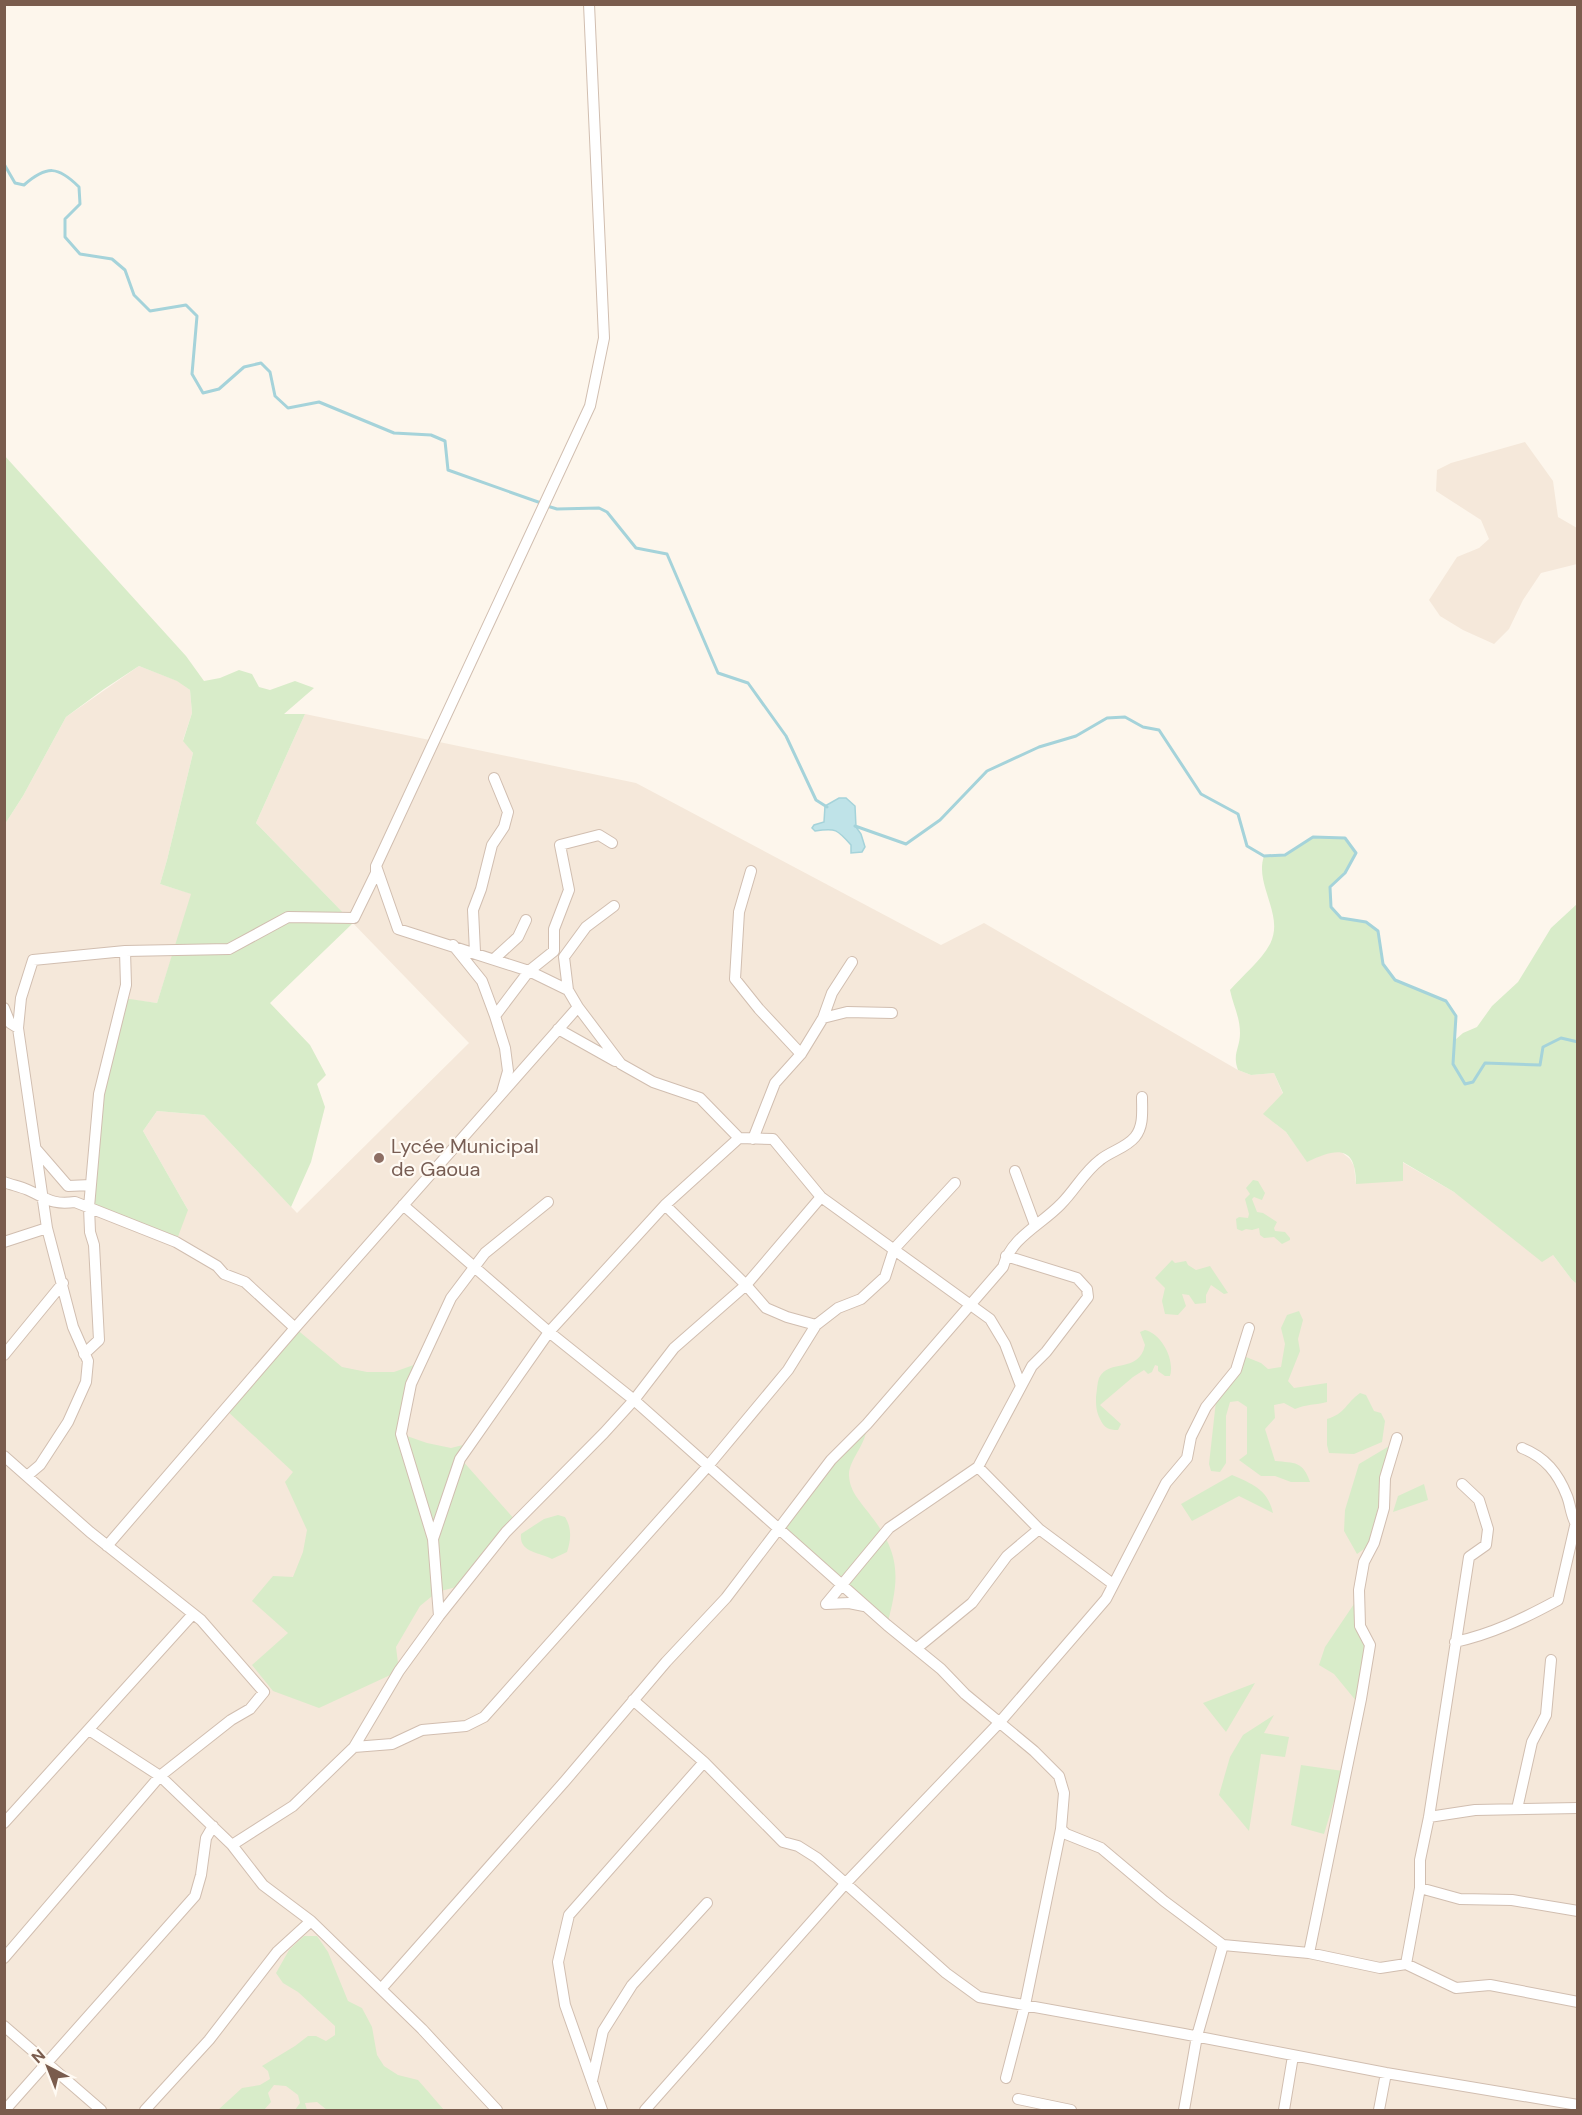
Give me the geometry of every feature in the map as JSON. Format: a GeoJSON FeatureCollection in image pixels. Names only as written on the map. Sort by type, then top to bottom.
{"type":"FeatureCollection","features":[{"type":"Feature","properties":{"kind":"street"},"geometry":{"type":"LineString","coordinates":[[27,1476],[40,1465],[68,1422],[86,1382],[88,1361],[72,1327],[63,1283],[47,1228],[18,1028],[21,998],[33,960],[125,951],[229,949],[288,917],[354,918],[590,406],[604,338],[589,4]]}},
{"type":"Feature","properties":{"kind":"street"},"geometry":{"type":"LineString","coordinates":[[475,952],[473,910],[492,845],[504,826],[508,812],[494,778]]}},
{"type":"Feature","properties":{"kind":"street"},"geometry":{"type":"LineString","coordinates":[[495,1016],[529,970],[554,951],[554,929],[569,890],[560,845],[599,835],[612,843]]}},
{"type":"Feature","properties":{"kind":"street"},"geometry":{"type":"LineString","coordinates":[[376,866],[398,929],[529,970],[568,990]]}},
{"type":"Feature","properties":{"kind":"street"},"geometry":{"type":"LineString","coordinates":[[751,871],[739,912],[735,979],[759,1009],[801,1054]]}},
{"type":"Feature","properties":{"kind":"street"},"geometry":{"type":"LineString","coordinates":[[614,906],[586,927],[564,957],[568,990],[621,1064]]}},
{"type":"Feature","properties":{"kind":"street"},"geometry":{"type":"LineString","coordinates":[[494,959],[518,937],[526,920]]}},
{"type":"Feature","properties":{"kind":"street"},"geometry":{"type":"LineString","coordinates":[[453,945],[482,981],[495,1016],[505,1048],[508,1071],[502,1093]]}},
{"type":"Feature","properties":{"kind":"street"},"geometry":{"type":"LineString","coordinates":[[84,1354],[99,1340],[94,1245],[90,1232],[89,1207],[99,1094],[126,985],[125,951]]}},
{"type":"Feature","properties":{"kind":"street"},"geometry":{"type":"LineString","coordinates":[[753,1139],[775,1083],[801,1054],[822,1018],[832,993],[852,962]]}},
{"type":"Feature","properties":{"kind":"street"},"geometry":{"type":"LineString","coordinates":[[107,1546],[295,1328],[578,1007]]}},
{"type":"Feature","properties":{"kind":"street"},"geometry":{"type":"LineString","coordinates":[[4,1008],[10,1023],[18,1028]]}},
{"type":"Feature","properties":{"kind":"street"},"geometry":{"type":"LineString","coordinates":[[822,1018],[847,1012],[892,1013]]}},
{"type":"Feature","properties":{"kind":"street"},"geometry":{"type":"LineString","coordinates":[[558,1029],[653,1082],[700,1098],[739,1138],[773,1139],[821,1197],[990,1319],[1005,1344],[1022,1386]]}},
{"type":"Feature","properties":{"kind":"street"},"geometry":{"type":"LineString","coordinates":[[381,1989],[565,1781],[633,1700],[726,1598],[831,1460],[867,1424],[1003,1267],[1006,1256],[1023,1235],[1050,1216],[1079,1180],[1101,1158],[1124,1147],[1136,1137],[1142,1124],[1142,1097]]}},
{"type":"Feature","properties":{"kind":"street"},"geometry":{"type":"LineString","coordinates":[[433,1539],[460,1459],[549,1332],[665,1205],[739,1138]]}},
{"type":"Feature","properties":{"kind":"street"},"geometry":{"type":"LineString","coordinates":[[35,1148],[68,1185],[91,1185]]}},
{"type":"Feature","properties":{"kind":"street"},"geometry":{"type":"LineString","coordinates":[[1015,1171],[1035,1225]]}},
{"type":"Feature","properties":{"kind":"street"},"geometry":{"type":"LineString","coordinates":[[4,1182],[29,1190],[42,1199],[62,1204],[75,1202],[176,1242],[218,1266],[224,1274],[245,1282],[295,1328]]}},
{"type":"Feature","properties":{"kind":"street"},"geometry":{"type":"LineString","coordinates":[[354,1747],[392,1744],[422,1730],[466,1726],[484,1717],[708,1466],[788,1370],[816,1325],[838,1308],[861,1299],[885,1277],[894,1249],[954,1183]]}},
{"type":"Feature","properties":{"kind":"street"},"geometry":{"type":"LineString","coordinates":[[232,1845],[292,1806],[354,1747],[399,1671],[439,1616],[516,1521],[604,1433],[634,1400],[674,1348],[746,1285],[821,1197]]}},
{"type":"Feature","properties":{"kind":"street"},"geometry":{"type":"LineString","coordinates":[[439,1616],[433,1539],[401,1434],[411,1384],[451,1298],[476,1268],[485,1253],[549,1202]]}},
{"type":"Feature","properties":{"kind":"street"},"geometry":{"type":"LineString","coordinates":[[403,1205],[549,1332],[634,1400],[866,1607],[917,1648],[999,1723],[1034,1751],[1059,1776],[1064,1792],[1061,1828],[1025,2005],[1005,2078]]}},
{"type":"Feature","properties":{"kind":"street"},"geometry":{"type":"LineString","coordinates":[[665,1205],[746,1285],[766,1308],[816,1325]]}},
{"type":"Feature","properties":{"kind":"street"},"geometry":{"type":"LineString","coordinates":[[4,1242],[47,1228]]}},
{"type":"Feature","properties":{"kind":"street"},"geometry":{"type":"LineString","coordinates":[[866,1607],[849,1603],[826,1604],[889,1528],[978,1467],[1032,1366],[1046,1352],[1088,1297],[1087,1288],[1077,1278],[1006,1256]]}},
{"type":"Feature","properties":{"kind":"street"},"geometry":{"type":"LineString","coordinates":[[4,1354],[63,1283]]}},
{"type":"Feature","properties":{"kind":"street"},"geometry":{"type":"LineString","coordinates":[[645,2110],[845,1884],[999,1723],[1106,1599],[1166,1483],[1187,1458],[1191,1437],[1206,1407],[1236,1370],[1248,1328]]}},
{"type":"Feature","properties":{"kind":"street"},"geometry":{"type":"LineString","coordinates":[[1309,1953],[1370,1645],[1360,1626],[1359,1590],[1364,1562],[1374,1543],[1384,1508],[1385,1478],[1397,1438]]}},
{"type":"Feature","properties":{"kind":"street"},"geometry":{"type":"LineString","coordinates":[[1455,1641],[1482,1636],[1558,1600],[1576,1527],[1567,1496],[1551,1467],[1535,1453],[1522,1448]]}},
{"type":"Feature","properties":{"kind":"street"},"geometry":{"type":"LineString","coordinates":[[4,1456],[107,1546],[194,1614],[264,1692],[250,1709],[231,1720],[160,1776],[4,1958]]}},
{"type":"Feature","properties":{"kind":"street"},"geometry":{"type":"LineString","coordinates":[[978,1467],[1039,1529],[1113,1584]]}},
{"type":"Feature","properties":{"kind":"street"},"geometry":{"type":"LineString","coordinates":[[1406,1964],[1420,1888],[1420,1860],[1429,1817],[1469,1557],[1486,1545],[1488,1538],[1484,1511],[1479,1500],[1462,1484]]}},
{"type":"Feature","properties":{"kind":"street"},"geometry":{"type":"LineString","coordinates":[[917,1648],[972,1603],[1007,1556],[1039,1529]]}},
{"type":"Feature","properties":{"kind":"street"},"geometry":{"type":"LineString","coordinates":[[4,1823],[194,1614]]}},
{"type":"Feature","properties":{"kind":"street"},"geometry":{"type":"LineString","coordinates":[[1517,1809],[1532,1742],[1546,1715],[1551,1660]]}},
{"type":"Feature","properties":{"kind":"street"},"geometry":{"type":"LineString","coordinates":[[633,1700],[704,1762],[783,1842],[798,1846],[817,1858],[946,1973],[979,1997],[1386,2073],[1578,2105]]}},
{"type":"Feature","properties":{"kind":"street"},"geometry":{"type":"LineString","coordinates":[[89,1730],[160,1776],[232,1845],[263,1885],[311,1921],[422,2029],[497,2110]]}},
{"type":"Feature","properties":{"kind":"street"},"geometry":{"type":"LineString","coordinates":[[602,2110],[565,2005],[558,1962],[569,1915],[704,1762]]}},
{"type":"Feature","properties":{"kind":"street"},"geometry":{"type":"LineString","coordinates":[[1429,1817],[1475,1810],[1578,1808]]}},
{"type":"Feature","properties":{"kind":"street"},"geometry":{"type":"LineString","coordinates":[[5,2110],[195,1896],[201,1875],[206,1838],[213,1826]]}},
{"type":"Feature","properties":{"kind":"street"},"geometry":{"type":"LineString","coordinates":[[1061,1828],[1066,1834],[1101,1848],[1164,1901],[1223,1945],[1309,1953],[1380,1968],[1406,1964],[1456,1988],[1490,1985],[1578,2002]]}},
{"type":"Feature","properties":{"kind":"street"},"geometry":{"type":"LineString","coordinates":[[1420,1888],[1460,1899],[1512,1900],[1578,1911]]}},
{"type":"Feature","properties":{"kind":"street"},"geometry":{"type":"LineString","coordinates":[[592,2081],[603,2031],[632,1985],[707,1903]]}},
{"type":"Feature","properties":{"kind":"street"},"geometry":{"type":"LineString","coordinates":[[145,2110],[209,2040],[277,1952],[311,1921]]}},
{"type":"Feature","properties":{"kind":"street"},"geometry":{"type":"LineString","coordinates":[[1184,2110],[1197,2037],[1223,1945]]}},
{"type":"Feature","properties":{"kind":"street"},"geometry":{"type":"LineString","coordinates":[[4,2026],[101,2110]]}},
{"type":"Feature","properties":{"kind":"street"},"geometry":{"type":"LineString","coordinates":[[1284,2110],[1293,2056]]}},
{"type":"Feature","properties":{"kind":"street"},"geometry":{"type":"LineString","coordinates":[[1379,2110],[1386,2073]]}},
{"type":"Feature","properties":{"kind":"street"},"geometry":{"type":"LineString","coordinates":[[1018,2099],[1071,2110]]}},
{"type":"Feature","properties":{"kind":"shaded area"},"geometry":{"type":"Polygon","coordinates":[[[1525,442],[1553,481],[1558,517],[1577,528],[1577,564],[1541,573],[1523,600],[1509,629],[1494,644],[1463,630],[1440,616],[1429,600],[1457,557],[1479,548],[1489,539],[1481,520],[1436,491],[1437,470],[1451,463],[1525,442]]]}},
{"type":"Feature","properties":{"kind":"shaded area"},"geometry":{"type":"Polygon","coordinates":[[[139,666],[178,681],[190,690],[192,713],[183,740],[193,753],[160,884],[192,894],[157,1003],[123,999],[99,1094],[188,1210],[143,1131],[157,1111],[204,1115],[297,1213],[469,1043],[256,823],[305,714],[636,783],[941,945],[984,923],[1238,1070],[1251,1075],[1274,1073],[1283,1094],[1276,1124],[1286,1132],[1307,1161],[1332,1151],[1340,1151],[1350,1159],[1354,1166],[1356,1184],[1402,1162],[1553,1255],[1577,1284],[1577,2110],[5,2110],[5,824],[66,717],[139,666]]]}},
{"type":"Feature","properties":{"kind":"green space"},"geometry":{"type":"Polygon","coordinates":[[[4,455],[186,656],[204,681],[220,678],[239,670],[252,674],[259,687],[270,690],[295,681],[314,688],[284,714],[305,714],[256,823],[353,923],[270,1003],[310,1045],[326,1075],[317,1084],[325,1107],[311,1162],[291,1207],[204,1115],[157,1111],[143,1131],[188,1210],[176,1242],[89,1207],[99,1094],[123,998],[157,1003],[191,894],[160,884],[193,753],[183,741],[192,713],[190,690],[177,681],[139,666],[104,689],[66,717],[5,824],[4,455]]]}},
{"type":"Feature","properties":{"kind":"green space"},"geometry":{"type":"Polygon","coordinates":[[[1313,837],[1345,838],[1356,853],[1345,873],[1330,887],[1331,907],[1341,918],[1366,922],[1378,931],[1383,964],[1395,980],[1446,1001],[1456,1016],[1455,1040],[1463,1033],[1477,1027],[1492,1006],[1518,982],[1551,928],[1577,904],[1577,1284],[1553,1255],[1542,1262],[1454,1192],[1403,1162],[1403,1181],[1356,1184],[1355,1171],[1348,1156],[1335,1152],[1307,1162],[1286,1132],[1263,1114],[1283,1093],[1274,1073],[1251,1075],[1238,1070],[1236,1055],[1240,1027],[1230,990],[1262,956],[1274,933],[1272,911],[1263,878],[1264,856],[1285,855],[1313,837]]]}},
{"type":"Feature","properties":{"kind":"green space"},"geometry":{"type":"Polygon","coordinates":[[[1253,1180],[1258,1181],[1265,1193],[1262,1200],[1254,1197],[1252,1199],[1257,1212],[1277,1222],[1275,1231],[1285,1232],[1290,1240],[1282,1244],[1274,1237],[1264,1238],[1260,1235],[1259,1228],[1242,1231],[1237,1229],[1236,1219],[1248,1218],[1245,1199],[1250,1194],[1246,1188],[1253,1180]]]}},
{"type":"Feature","properties":{"kind":"green space"},"geometry":{"type":"Polygon","coordinates":[[[1172,1260],[1175,1263],[1186,1261],[1196,1270],[1210,1266],[1228,1293],[1224,1294],[1211,1285],[1206,1295],[1206,1303],[1195,1304],[1189,1295],[1182,1294],[1186,1306],[1178,1315],[1165,1314],[1162,1301],[1165,1288],[1155,1278],[1172,1260]]]}},
{"type":"Feature","properties":{"kind":"green space"},"geometry":{"type":"Polygon","coordinates":[[[1299,1311],[1303,1320],[1298,1339],[1300,1351],[1288,1381],[1294,1388],[1327,1383],[1327,1402],[1295,1409],[1284,1403],[1274,1405],[1275,1418],[1265,1429],[1275,1461],[1297,1464],[1304,1470],[1310,1482],[1291,1482],[1275,1476],[1261,1476],[1239,1460],[1247,1454],[1247,1407],[1238,1401],[1230,1402],[1226,1416],[1226,1463],[1220,1472],[1211,1471],[1209,1464],[1217,1392],[1241,1355],[1261,1363],[1268,1369],[1281,1367],[1285,1344],[1281,1328],[1287,1315],[1299,1311]]]}},
{"type":"Feature","properties":{"kind":"green space"},"geometry":{"type":"Polygon","coordinates":[[[295,1328],[342,1367],[367,1372],[394,1372],[422,1362],[401,1434],[451,1448],[471,1443],[461,1459],[516,1521],[464,1585],[437,1592],[420,1606],[396,1647],[399,1671],[319,1708],[273,1691],[252,1665],[288,1633],[252,1601],[273,1576],[293,1577],[303,1552],[307,1530],[285,1482],[293,1472],[225,1409],[295,1328]]]}},
{"type":"Feature","properties":{"kind":"green space"},"geometry":{"type":"Polygon","coordinates":[[[1145,1330],[1157,1337],[1166,1348],[1171,1363],[1170,1376],[1165,1376],[1158,1371],[1158,1366],[1155,1365],[1152,1372],[1148,1374],[1144,1370],[1100,1405],[1121,1424],[1118,1430],[1109,1429],[1102,1422],[1097,1411],[1096,1397],[1099,1378],[1110,1368],[1137,1360],[1145,1345],[1140,1332],[1145,1330]]]}},
{"type":"Feature","properties":{"kind":"green space"},"geometry":{"type":"Polygon","coordinates":[[[1360,1393],[1366,1395],[1374,1411],[1381,1413],[1385,1421],[1382,1442],[1354,1454],[1329,1453],[1327,1419],[1342,1411],[1360,1393]]]}},
{"type":"Feature","properties":{"kind":"green space"},"geometry":{"type":"Polygon","coordinates":[[[867,1424],[864,1439],[851,1464],[849,1476],[854,1493],[881,1530],[893,1556],[894,1595],[887,1625],[779,1530],[867,1424]]]}},
{"type":"Feature","properties":{"kind":"green space"},"geometry":{"type":"Polygon","coordinates":[[[1391,1445],[1367,1547],[1357,1554],[1344,1531],[1345,1510],[1359,1464],[1391,1445]]]}},
{"type":"Feature","properties":{"kind":"green space"},"geometry":{"type":"Polygon","coordinates":[[[1232,1475],[1259,1489],[1271,1505],[1273,1513],[1239,1496],[1192,1521],[1181,1504],[1232,1475]]]}},
{"type":"Feature","properties":{"kind":"green space"},"geometry":{"type":"Polygon","coordinates":[[[1424,1484],[1428,1500],[1393,1512],[1398,1496],[1424,1484]]]}},
{"type":"Feature","properties":{"kind":"green space"},"geometry":{"type":"Polygon","coordinates":[[[558,1515],[565,1517],[569,1525],[570,1539],[567,1552],[552,1559],[531,1551],[523,1545],[521,1534],[544,1519],[558,1515]]]}},
{"type":"Feature","properties":{"kind":"green space"},"geometry":{"type":"Polygon","coordinates":[[[1356,1601],[1367,1646],[1357,1702],[1334,1674],[1319,1665],[1325,1647],[1356,1601]]]}},
{"type":"Feature","properties":{"kind":"green space"},"geometry":{"type":"Polygon","coordinates":[[[1255,1683],[1226,1732],[1203,1703],[1255,1683]]]}},
{"type":"Feature","properties":{"kind":"green space"},"geometry":{"type":"Polygon","coordinates":[[[1274,1715],[1264,1733],[1289,1737],[1285,1757],[1261,1754],[1249,1831],[1219,1795],[1230,1757],[1243,1735],[1274,1715]]]}},
{"type":"Feature","properties":{"kind":"green space"},"geometry":{"type":"Polygon","coordinates":[[[1301,1765],[1343,1771],[1324,1834],[1291,1825],[1301,1765]]]}},
{"type":"Feature","properties":{"kind":"green space"},"geometry":{"type":"Polygon","coordinates":[[[304,1936],[317,1936],[328,1952],[348,2001],[362,2008],[372,2027],[377,2055],[384,2066],[398,2075],[418,2080],[444,2110],[327,2110],[317,2102],[305,2103],[307,2110],[295,2110],[300,2103],[298,2095],[286,2086],[274,2085],[268,2093],[271,2102],[264,2110],[218,2110],[242,2088],[260,2085],[270,2079],[268,2071],[262,2066],[308,2036],[316,2036],[326,2041],[335,2035],[335,2026],[298,1992],[283,1983],[276,1973],[289,1950],[304,1936]]]}},
{"type":"Feature","properties":{"kind":"water"},"geometry":{"type":"Polygon","coordinates":[[[839,798],[846,798],[855,806],[856,827],[865,847],[862,852],[851,853],[851,845],[836,831],[815,831],[812,828],[824,822],[825,806],[839,798]]]}},
{"type":"Feature","properties":{"kind":"waterway"},"geometry":{"type":"LineString","coordinates":[[4,164],[15,183],[24,185],[46,171],[58,172],[72,180],[79,187],[80,204],[65,219],[65,237],[80,254],[112,259],[125,270],[134,295],[150,311],[186,305],[197,316],[192,374],[203,393],[219,389],[244,367],[261,363],[270,372],[275,396],[288,408],[319,402],[394,433],[431,435],[445,441],[448,470],[541,503]]}},
{"type":"Feature","properties":{"kind":"waterway"},"geometry":{"type":"LineString","coordinates":[[547,506],[557,509],[599,508],[607,512],[636,548],[667,554],[718,673],[748,683],[786,736],[816,800],[827,807]]}},
{"type":"Feature","properties":{"kind":"waterway"},"geometry":{"type":"LineString","coordinates":[[855,826],[906,844],[940,820],[987,771],[1039,747],[1076,736],[1107,718],[1125,717],[1143,727],[1159,730],[1201,794],[1238,814],[1247,846],[1264,856],[1285,855],[1313,837],[1345,838],[1356,853],[1345,873],[1330,887],[1331,907],[1341,918],[1366,922],[1378,931],[1383,964],[1395,980],[1446,1001],[1456,1016],[1453,1064],[1465,1084],[1473,1082],[1485,1063],[1540,1065],[1543,1047],[1561,1038],[1578,1042]]}},
{"type":"Feature","properties":{"kind":"place","name":"Lycée Municipal de Gaoua"},"geometry":{"type":"Point","coordinates":[379,1158]}}]}
